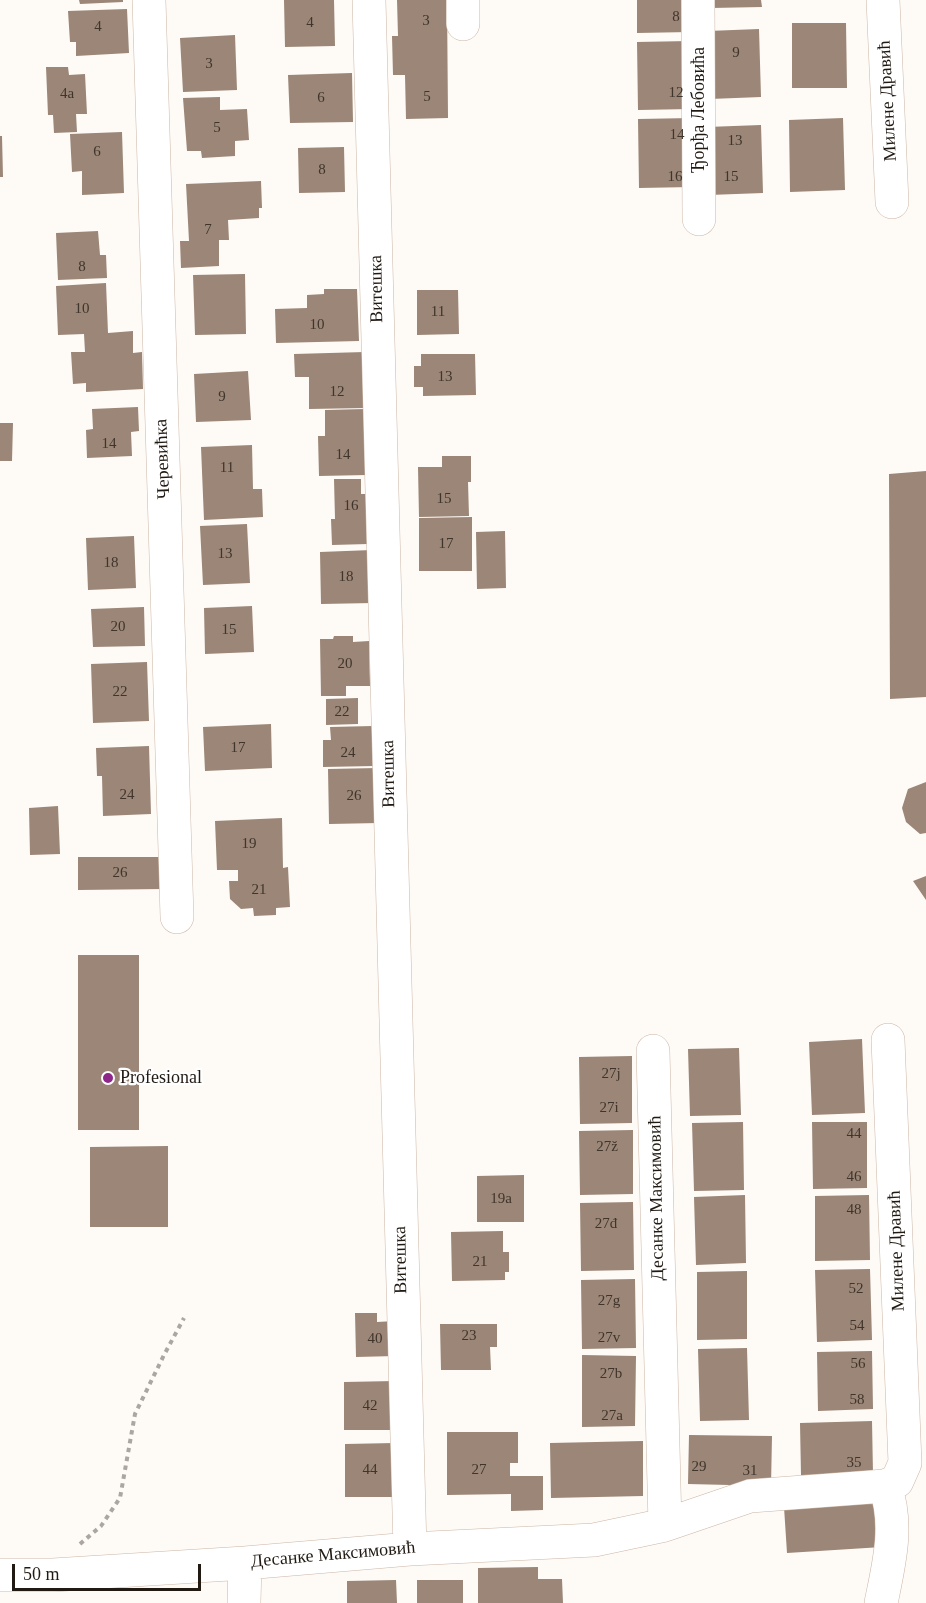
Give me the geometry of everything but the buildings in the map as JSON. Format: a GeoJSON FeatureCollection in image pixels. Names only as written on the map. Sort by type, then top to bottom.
{"type":"FeatureCollection","features":[{"type":"Feature","properties":{"kind":"street","name":"Черевићка"},"geometry":{"type":"LineString","coordinates":[[149,0],[177,917]]}},
{"type":"Feature","properties":{"kind":"street","name":"Витешка"},"geometry":{"type":"LineString","coordinates":[[369,0],[410,1549]]}},
{"type":"Feature","properties":{"kind":"street","name":"Ђорђа Лебовића"},"geometry":{"type":"LineString","coordinates":[[698,0],[699,219]]}},
{"type":"Feature","properties":{"kind":"street","name":"Милене Дравић"},"geometry":{"type":"LineString","coordinates":[[883,0],[892,202]]}},
{"type":"Feature","properties":{"kind":"street","name":"Милене Дравић"},"geometry":{"type":"LineString","coordinates":[[881,1603],[893,1548],[891,1503],[895,1475],[888,1040]]}},
{"type":"Feature","properties":{"kind":"street","name":"Десанке Максимовић"},"geometry":{"type":"LineString","coordinates":[[653,1052],[665,1525]]}},
{"type":"Feature","properties":{"kind":"street","name":"Десанке Максимовић"},"geometry":{"type":"LineString","coordinates":[[0,1575],[53,1575],[245,1563],[410,1549],[594,1540],[665,1525],[750,1496],[895,1475]]}},
{"type":"Feature","properties":{"kind":"street"},"geometry":{"type":"LineString","coordinates":[[244,1603],[245,1563]]}},
{"type":"Feature","properties":{"kind":"path"},"geometry":{"type":"LineString","coordinates":[[53,1575],[68,1554],[101,1526],[120,1498],[135,1414],[184,1318]]}},
{"type":"Feature","properties":{"kind":"place","name":"Profesional"},"geometry":{"type":"Point","coordinates":[108,1078]}}]}
